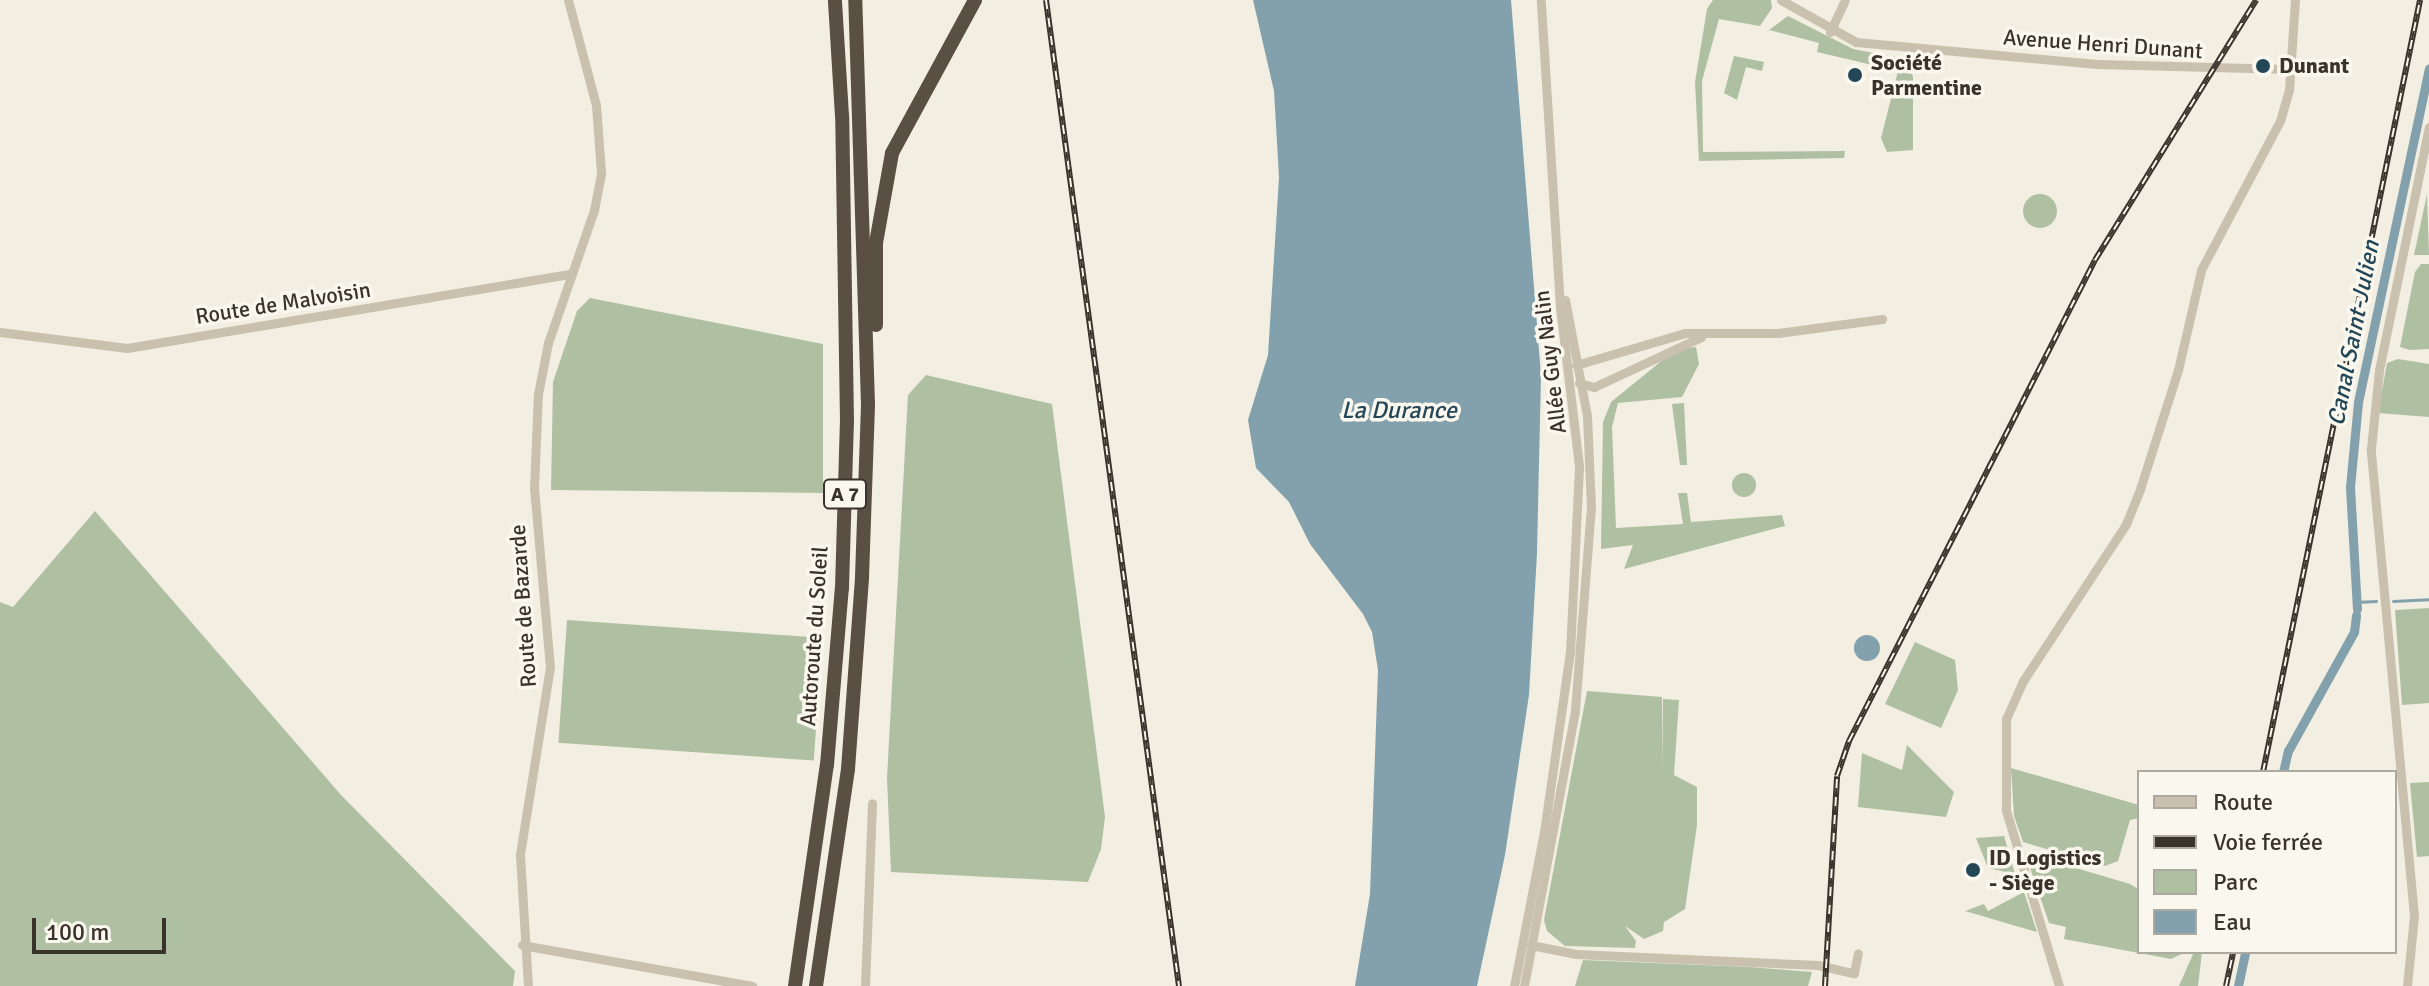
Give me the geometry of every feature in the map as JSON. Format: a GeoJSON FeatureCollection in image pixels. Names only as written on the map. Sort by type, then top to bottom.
{"type":"FeatureCollection","features":[{"type":"Feature","properties":{"kind":"highway","name":"Autoroute du Soleil"},"geometry":{"type":"LineString","coordinates":[[795,986],[827,765],[842,588],[847,422],[842,116],[835,0]]}},
{"type":"Feature","properties":{"kind":"highway","name":"Autoroute du Soleil"},"geometry":{"type":"LineString","coordinates":[[816,986],[848,769],[868,405],[855,0]]}},
{"type":"Feature","properties":{"kind":"highway"},"geometry":{"type":"LineString","coordinates":[[868,405],[876,361],[876,243],[892,153],[975,0]]}},
{"type":"Feature","properties":{"kind":"street","name":"Route de Bazarde"},"geometry":{"type":"LineString","coordinates":[[528,986],[522,945],[522,841],[550,667],[535,508],[535,431],[544,359],[601,173],[596,105],[568,0]]}},
{"type":"Feature","properties":{"kind":"street"},"geometry":{"type":"LineString","coordinates":[[1541,0],[1557,265]]}},
{"type":"Feature","properties":{"kind":"street","name":"Avenue Henri Dunant"},"geometry":{"type":"LineString","coordinates":[[1781,0],[1830,32],[1856,42],[2097,64],[2291,69]]}},
{"type":"Feature","properties":{"kind":"street"},"geometry":{"type":"LineString","coordinates":[[1830,32],[1845,0]]}},
{"type":"Feature","properties":{"kind":"street"},"geometry":{"type":"LineString","coordinates":[[2059,986],[2006,810],[2006,719],[2023,681],[2126,524],[2157,440],[2201,270],[2280,121],[2291,69],[2295,0]]}},
{"type":"Feature","properties":{"kind":"street"},"geometry":{"type":"LineString","coordinates":[[2407,986],[2414,916],[2371,449],[2379,370],[2429,127]]}},
{"type":"Feature","properties":{"kind":"street","name":"Allée Guy Nalin"},"geometry":{"type":"LineString","coordinates":[[1514,986],[1529,944],[1555,841],[1581,649],[1591,485],[1586,408],[1582,385],[1573,370],[1575,346],[1557,265]]}},
{"type":"Feature","properties":{"kind":"street","name":"Allée Guy Nalin"},"geometry":{"type":"LineString","coordinates":[[1524,986],[1570,652],[1579,466],[1573,370],[1557,265]]}},
{"type":"Feature","properties":{"kind":"street","name":"Route de Malvoisin"},"geometry":{"type":"LineString","coordinates":[[0,332],[127,348],[571,274]]}},
{"type":"Feature","properties":{"kind":"street"},"geometry":{"type":"LineString","coordinates":[[1704,336],[1594,387],[1582,385],[1573,370],[1590,360],[1685,333],[1704,336],[1778,333],[1882,319]]}},
{"type":"Feature","properties":{"kind":"street"},"geometry":{"type":"LineString","coordinates":[[1575,346],[1590,360]]}},
{"type":"Feature","properties":{"kind":"street"},"geometry":{"type":"LineString","coordinates":[[1586,408],[1594,387]]}},
{"type":"Feature","properties":{"kind":"street"},"geometry":{"type":"LineString","coordinates":[[865,986],[872,803]]}},
{"type":"Feature","properties":{"kind":"street"},"geometry":{"type":"LineString","coordinates":[[1529,944],[1576,954],[1818,965],[1854,973],[1858,953]]}},
{"type":"Feature","properties":{"kind":"street"},"geometry":{"type":"LineString","coordinates":[[522,945],[752,986]]}},
{"type":"Feature","properties":{"kind":"green space"},"geometry":{"type":"Polygon","coordinates":[[[1713,0],[1771,0],[1772,8],[1760,26],[1719,19],[1702,81],[1703,152],[1845,151],[1844,158],[1699,161],[1695,82],[1707,9],[1713,0]]]}},
{"type":"Feature","properties":{"kind":"green space"},"geometry":{"type":"Polygon","coordinates":[[[1788,16],[1853,49],[1900,58],[1913,76],[1913,150],[1887,152],[1881,138],[1898,71],[1817,52],[1819,43],[1769,30],[1788,16]]]}},
{"type":"Feature","properties":{"kind":"green space"},"geometry":{"type":"Polygon","coordinates":[[[1734,56],[1764,62],[1762,71],[1746,67],[1737,100],[1724,93],[1734,56]]]}},
{"type":"Feature","properties":{"kind":"green space"},"geometry":{"type":"Polygon","coordinates":[[[2040,194],[2052,199],[2057,211],[2052,223],[2040,228],[2028,223],[2023,211],[2028,199],[2040,194]]]}},
{"type":"Feature","properties":{"kind":"green space"},"geometry":{"type":"Polygon","coordinates":[[[2427,194],[2429,255],[2414,255],[2427,194]]]}},
{"type":"Feature","properties":{"kind":"green space"},"geometry":{"type":"Polygon","coordinates":[[[2421,264],[2429,264],[2429,349],[2410,350],[2400,347],[2415,272],[2421,264]]]}},
{"type":"Feature","properties":{"kind":"green space"},"geometry":{"type":"Polygon","coordinates":[[[590,298],[823,344],[823,493],[551,490],[553,382],[577,311],[590,298]]]}},
{"type":"Feature","properties":{"kind":"green space"},"geometry":{"type":"Polygon","coordinates":[[[1696,347],[1699,364],[1682,397],[1618,403],[1612,427],[1616,528],[1683,524],[1678,493],[1687,493],[1691,522],[1782,515],[1785,526],[1624,569],[1633,545],[1601,549],[1603,422],[1611,402],[1675,350],[1696,347]]]}},
{"type":"Feature","properties":{"kind":"green space"},"geometry":{"type":"Polygon","coordinates":[[[2398,359],[2429,364],[2429,417],[2378,413],[2387,363],[2398,359]]]}},
{"type":"Feature","properties":{"kind":"green space"},"geometry":{"type":"Polygon","coordinates":[[[926,375],[1052,404],[1105,817],[1101,849],[1088,882],[891,872],[887,778],[908,395],[926,375]]]}},
{"type":"Feature","properties":{"kind":"green space"},"geometry":{"type":"Polygon","coordinates":[[[1684,403],[1687,465],[1680,465],[1672,404],[1684,403]]]}},
{"type":"Feature","properties":{"kind":"green space"},"geometry":{"type":"Polygon","coordinates":[[[1744,473],[1752,477],[1756,485],[1752,493],[1744,497],[1736,493],[1732,485],[1736,477],[1744,473]]]}},
{"type":"Feature","properties":{"kind":"green space"},"geometry":{"type":"Polygon","coordinates":[[[95,511],[341,795],[515,971],[513,986],[0,986],[0,602],[13,607],[95,511]]]}},
{"type":"Feature","properties":{"kind":"green space"},"geometry":{"type":"Polygon","coordinates":[[[2429,608],[2429,703],[2402,705],[2395,610],[2429,608]]]}},
{"type":"Feature","properties":{"kind":"green space"},"geometry":{"type":"Polygon","coordinates":[[[567,620],[822,638],[814,761],[558,743],[567,620]]]}},
{"type":"Feature","properties":{"kind":"green space"},"geometry":{"type":"Polygon","coordinates":[[[1915,642],[1955,660],[1958,690],[1941,728],[1885,704],[1915,642]]]}},
{"type":"Feature","properties":{"kind":"green space"},"geometry":{"type":"Polygon","coordinates":[[[1587,691],[1662,697],[1663,770],[1663,699],[1679,700],[1674,775],[1697,787],[1697,825],[1685,909],[1664,922],[1663,931],[1644,939],[1625,926],[1636,941],[1635,948],[1565,946],[1547,931],[1544,920],[1587,691]]]}},
{"type":"Feature","properties":{"kind":"green space"},"geometry":{"type":"Polygon","coordinates":[[[1907,745],[1954,792],[1946,817],[1858,807],[1862,753],[1902,770],[1907,745]]]}},
{"type":"Feature","properties":{"kind":"green space"},"geometry":{"type":"Polygon","coordinates":[[[2011,768],[2137,804],[2137,818],[2130,820],[2118,861],[2105,866],[2023,842],[2014,816],[2011,768]]]}},
{"type":"Feature","properties":{"kind":"green space"},"geometry":{"type":"Polygon","coordinates":[[[2429,782],[2429,856],[2417,857],[2410,783],[2429,782]]]}},
{"type":"Feature","properties":{"kind":"green space"},"geometry":{"type":"Polygon","coordinates":[[[2004,836],[2015,874],[1988,868],[1976,838],[2004,836]]]}},
{"type":"Feature","properties":{"kind":"green space"},"geometry":{"type":"Polygon","coordinates":[[[2025,853],[2137,888],[2137,953],[2064,939],[2066,927],[2049,923],[2025,853]]]}},
{"type":"Feature","properties":{"kind":"green space"},"geometry":{"type":"Polygon","coordinates":[[[2024,892],[2037,932],[1965,911],[1984,904],[1988,911],[2024,892]]]}},
{"type":"Feature","properties":{"kind":"green space"},"geometry":{"type":"Polygon","coordinates":[[[2144,954],[2182,954],[2171,959],[2144,954]]]}},
{"type":"Feature","properties":{"kind":"green space"},"geometry":{"type":"Polygon","coordinates":[[[2193,954],[2202,954],[2198,986],[2179,986],[2193,954]]]}},
{"type":"Feature","properties":{"kind":"green space"},"geometry":{"type":"Polygon","coordinates":[[[1583,960],[1812,972],[1808,986],[1575,986],[1583,960]]]}},
{"type":"Feature","properties":{"kind":"water","name":"La Durance"},"geometry":{"type":"Polygon","coordinates":[[[1253,0],[1511,0],[1541,375],[1537,553],[1529,695],[1505,855],[1477,986],[1355,986],[1370,894],[1378,670],[1372,632],[1363,614],[1310,544],[1289,502],[1256,468],[1248,420],[1268,355],[1279,177],[1274,91],[1253,0]]]}},
{"type":"Feature","properties":{"kind":"water"},"geometry":{"type":"Polygon","coordinates":[[[1867,635],[1876,639],[1880,648],[1876,657],[1867,661],[1858,657],[1854,648],[1858,639],[1867,635]]]}},
{"type":"Feature","properties":{"kind":"waterway","name":"Canal Saint-Julien"},"geometry":{"type":"LineString","coordinates":[[2357,609],[2350,487],[2358,402],[2429,68]]}},
{"type":"Feature","properties":{"kind":"waterway"},"geometry":{"type":"LineString","coordinates":[[2393,601],[2429,599]]}},
{"type":"Feature","properties":{"kind":"waterway"},"geometry":{"type":"LineString","coordinates":[[2356,602],[2376,601]]}},
{"type":"Feature","properties":{"kind":"waterway","name":"Canal Saint-Julien"},"geometry":{"type":"LineString","coordinates":[[2283,770],[2288,751],[2354,632],[2356,615]]}},
{"type":"Feature","properties":{"kind":"waterway","name":"Canal Saint-Julien"},"geometry":{"type":"LineString","coordinates":[[2238,986],[2245,954]]}},
{"type":"Feature","properties":{"kind":"railway"},"geometry":{"type":"LineString","coordinates":[[1046,0],[1179,986]]}},
{"type":"Feature","properties":{"kind":"railway"},"geometry":{"type":"LineString","coordinates":[[1825,986],[1837,776],[1849,741],[2095,260],[2256,0]]}},
{"type":"Feature","properties":{"kind":"railway"},"geometry":{"type":"LineString","coordinates":[[2263,770],[2420,0]]}},
{"type":"Feature","properties":{"kind":"railway"},"geometry":{"type":"LineString","coordinates":[[2226,986],[2233,954]]}},
{"type":"Feature","properties":{"kind":"place","name":"Dunant"},"geometry":{"type":"Point","coordinates":[2263,66]}},
{"type":"Feature","properties":{"kind":"place","name":"Société Parmentine"},"geometry":{"type":"Point","coordinates":[1855,75]}},
{"type":"Feature","properties":{"kind":"place","name":"ID Logistics - Siège"},"geometry":{"type":"Point","coordinates":[1973,870]}}]}
